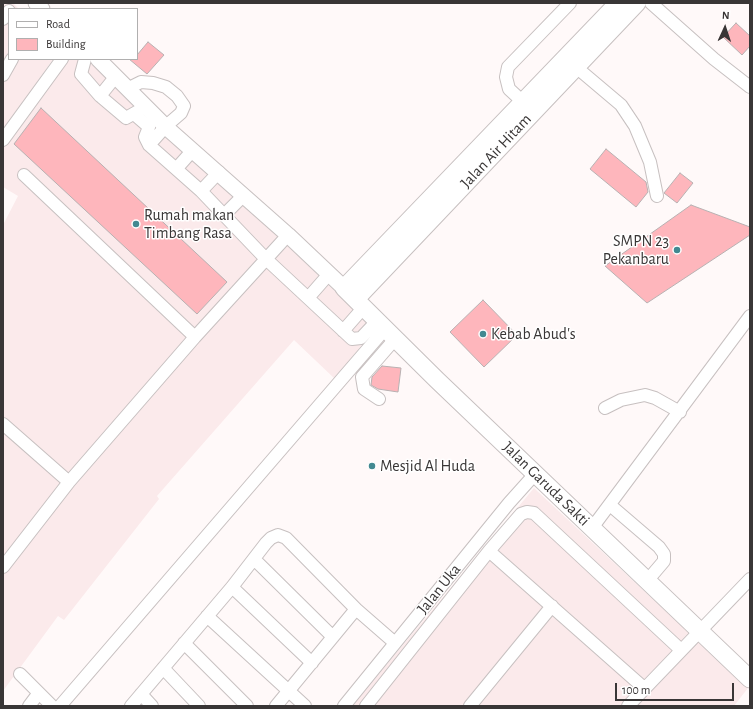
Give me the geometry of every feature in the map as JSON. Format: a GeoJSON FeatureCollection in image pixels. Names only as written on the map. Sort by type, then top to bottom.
{"type":"FeatureCollection","features":[{"type":"Feature","properties":{"kind":"highway","name":"Jalan Air Hitam"},"geometry":{"type":"LineString","coordinates":[[355,298],[523,102],[618,3]]}},
{"type":"Feature","properties":{"kind":"highway","name":"Jalan Air Hitam"},"geometry":{"type":"LineString","coordinates":[[355,298],[637,3]]}},
{"type":"Feature","properties":{"kind":"highway","name":"Jalan Garuda Sakti"},"geometry":{"type":"LineString","coordinates":[[355,298],[386,330],[535,474],[750,679]]}},
{"type":"Feature","properties":{"kind":"main road"},"geometry":{"type":"LineString","coordinates":[[99,60],[129,88],[140,110],[166,126],[288,235],[355,298]]}},
{"type":"Feature","properties":{"kind":"street"},"geometry":{"type":"LineString","coordinates":[[523,102],[509,89],[506,77],[508,67],[570,3]]}},
{"type":"Feature","properties":{"kind":"street"},"geometry":{"type":"LineString","coordinates":[[651,3],[750,87]]}},
{"type":"Feature","properties":{"kind":"street"},"geometry":{"type":"LineString","coordinates":[[3,75],[11,60]]}},
{"type":"Feature","properties":{"kind":"street"},"geometry":{"type":"LineString","coordinates":[[3,140],[61,60]]}},
{"type":"Feature","properties":{"kind":"street"},"geometry":{"type":"LineString","coordinates":[[85,60],[81,74],[100,96],[126,118],[140,110],[149,126],[144,137],[149,145],[177,168],[225,214],[266,258],[343,331],[352,339],[361,338],[386,330]]}},
{"type":"Feature","properties":{"kind":"street"},"geometry":{"type":"LineString","coordinates":[[576,67],[622,105],[635,126],[650,162],[657,196]]}},
{"type":"Feature","properties":{"kind":"street"},"geometry":{"type":"LineString","coordinates":[[100,96],[116,76]]}},
{"type":"Feature","properties":{"kind":"street"},"geometry":{"type":"LineString","coordinates":[[129,88],[140,82],[154,83],[166,87],[177,96],[184,106],[184,110],[166,126],[149,145]]}},
{"type":"Feature","properties":{"kind":"street"},"geometry":{"type":"LineString","coordinates":[[177,168],[193,150]]}},
{"type":"Feature","properties":{"kind":"street"},"geometry":{"type":"LineString","coordinates":[[201,191],[218,172]]}},
{"type":"Feature","properties":{"kind":"street"},"geometry":{"type":"LineString","coordinates":[[24,175],[195,338]]}},
{"type":"Feature","properties":{"kind":"street"},"geometry":{"type":"LineString","coordinates":[[225,214],[244,195]]}},
{"type":"Feature","properties":{"kind":"street"},"geometry":{"type":"LineString","coordinates":[[3,567],[69,482],[195,338],[288,235]]}},
{"type":"Feature","properties":{"kind":"street"},"geometry":{"type":"LineString","coordinates":[[308,298],[329,274]]}},
{"type":"Feature","properties":{"kind":"street"},"geometry":{"type":"LineString","coordinates":[[343,331],[355,298]]}},
{"type":"Feature","properties":{"kind":"street"},"geometry":{"type":"LineString","coordinates":[[592,528],[680,412],[710,368],[750,316]]}},
{"type":"Feature","properties":{"kind":"street"},"geometry":{"type":"LineString","coordinates":[[379,399],[364,389],[362,377],[386,330]]}},
{"type":"Feature","properties":{"kind":"street"},"geometry":{"type":"LineString","coordinates":[[60,706],[386,330]]}},
{"type":"Feature","properties":{"kind":"street"},"geometry":{"type":"LineString","coordinates":[[605,408],[621,400],[645,395],[655,398],[680,412]]}},
{"type":"Feature","properties":{"kind":"street"},"geometry":{"type":"LineString","coordinates":[[3,424],[69,482]]}},
{"type":"Feature","properties":{"kind":"street","name":"Jalan Uka"},"geometry":{"type":"LineString","coordinates":[[344,706],[509,503],[535,474]]}},
{"type":"Feature","properties":{"kind":"street"},"geometry":{"type":"LineString","coordinates":[[610,505],[659,547],[664,554],[664,561],[647,581]]}},
{"type":"Feature","properties":{"kind":"street"},"geometry":{"type":"LineString","coordinates":[[366,706],[489,551],[521,514],[527,512],[534,513],[681,650]]}},
{"type":"Feature","properties":{"kind":"street"},"geometry":{"type":"LineString","coordinates":[[131,706],[232,587],[270,538],[282,535],[356,609],[395,643]]}},
{"type":"Feature","properties":{"kind":"street"},"geometry":{"type":"LineString","coordinates":[[489,551],[644,688]]}},
{"type":"Feature","properties":{"kind":"street"},"geometry":{"type":"LineString","coordinates":[[254,559],[333,637]]}},
{"type":"Feature","properties":{"kind":"street"},"geometry":{"type":"LineString","coordinates":[[628,706],[750,579]]}},
{"type":"Feature","properties":{"kind":"street"},"geometry":{"type":"LineString","coordinates":[[232,587],[312,663]]}},
{"type":"Feature","properties":{"kind":"street"},"geometry":{"type":"LineString","coordinates":[[470,706],[552,606]]}},
{"type":"Feature","properties":{"kind":"street"},"geometry":{"type":"LineString","coordinates":[[276,706],[356,609]]}},
{"type":"Feature","properties":{"kind":"street"},"geometry":{"type":"LineString","coordinates":[[207,616],[305,706]]}},
{"type":"Feature","properties":{"kind":"street"},"geometry":{"type":"LineString","coordinates":[[184,643],[247,706]]}},
{"type":"Feature","properties":{"kind":"street"},"geometry":{"type":"LineString","coordinates":[[163,668],[199,706]]}},
{"type":"Feature","properties":{"kind":"street"},"geometry":{"type":"LineString","coordinates":[[20,674],[38,694],[52,706]]}},
{"type":"Feature","properties":{"kind":"street"},"geometry":{"type":"LineString","coordinates":[[29,706],[38,694]]}},
{"type":"Feature","properties":{"kind":"street"},"geometry":{"type":"LineString","coordinates":[[141,694],[152,706]]}},
{"type":"Feature","properties":{"kind":"shaded area"},"geometry":{"type":"Polygon","coordinates":[[[3,3],[13,3],[18,8],[8,8],[8,60],[52,60],[3,132],[3,3]]]}},
{"type":"Feature","properties":{"kind":"shaded area"},"geometry":{"type":"Polygon","coordinates":[[[63,60],[87,60],[286,244],[374,329],[335,379],[294,340],[157,496],[159,499],[64,620],[58,616],[3,691],[3,225],[18,196],[3,187],[3,146],[63,60]]]}},
{"type":"Feature","properties":{"kind":"shaded area"},"geometry":{"type":"Polygon","coordinates":[[[534,488],[748,688],[734,706],[352,706],[534,488]]]}},
{"type":"Feature","properties":{"kind":"building"},"geometry":{"type":"Polygon","coordinates":[[[736,23],[750,36],[750,46],[742,55],[723,37],[736,23]]]}},
{"type":"Feature","properties":{"kind":"building"},"geometry":{"type":"Polygon","coordinates":[[[148,42],[164,55],[147,74],[130,60],[138,60],[138,54],[148,42]]]}},
{"type":"Feature","properties":{"kind":"building"},"geometry":{"type":"Polygon","coordinates":[[[41,108],[227,282],[197,314],[14,144],[41,108]]]}},
{"type":"Feature","properties":{"kind":"building"},"geometry":{"type":"Polygon","coordinates":[[[606,149],[646,182],[648,192],[636,207],[590,169],[606,149]]]}},
{"type":"Feature","properties":{"kind":"building"},"geometry":{"type":"Polygon","coordinates":[[[680,173],[693,183],[677,203],[664,193],[680,173]]]}},
{"type":"Feature","properties":{"kind":"building","name":"SMPN 23 Pekanbaru"},"geometry":{"type":"Polygon","coordinates":[[[691,205],[750,227],[750,235],[647,303],[605,266],[691,205]]]}},
{"type":"Feature","properties":{"kind":"building","name":"Kebab Abud's"},"geometry":{"type":"Polygon","coordinates":[[[483,300],[517,335],[484,367],[450,332],[483,300]]]}},
{"type":"Feature","properties":{"kind":"building"},"geometry":{"type":"Polygon","coordinates":[[[382,366],[401,368],[398,392],[378,389],[371,385],[372,377],[382,366]]]}},
{"type":"Feature","properties":{"kind":"place","name":"Rumah makan Timbang Rasa"},"geometry":{"type":"Point","coordinates":[136,224]}},
{"type":"Feature","properties":{"kind":"place","name":"SMPN 23 Pekanbaru"},"geometry":{"type":"Point","coordinates":[677,250]}},
{"type":"Feature","properties":{"kind":"place","name":"Kebab Abud's"},"geometry":{"type":"Point","coordinates":[483,334]}},
{"type":"Feature","properties":{"kind":"place","name":"Mesjid Al Huda"},"geometry":{"type":"Point","coordinates":[372,466]}}]}
